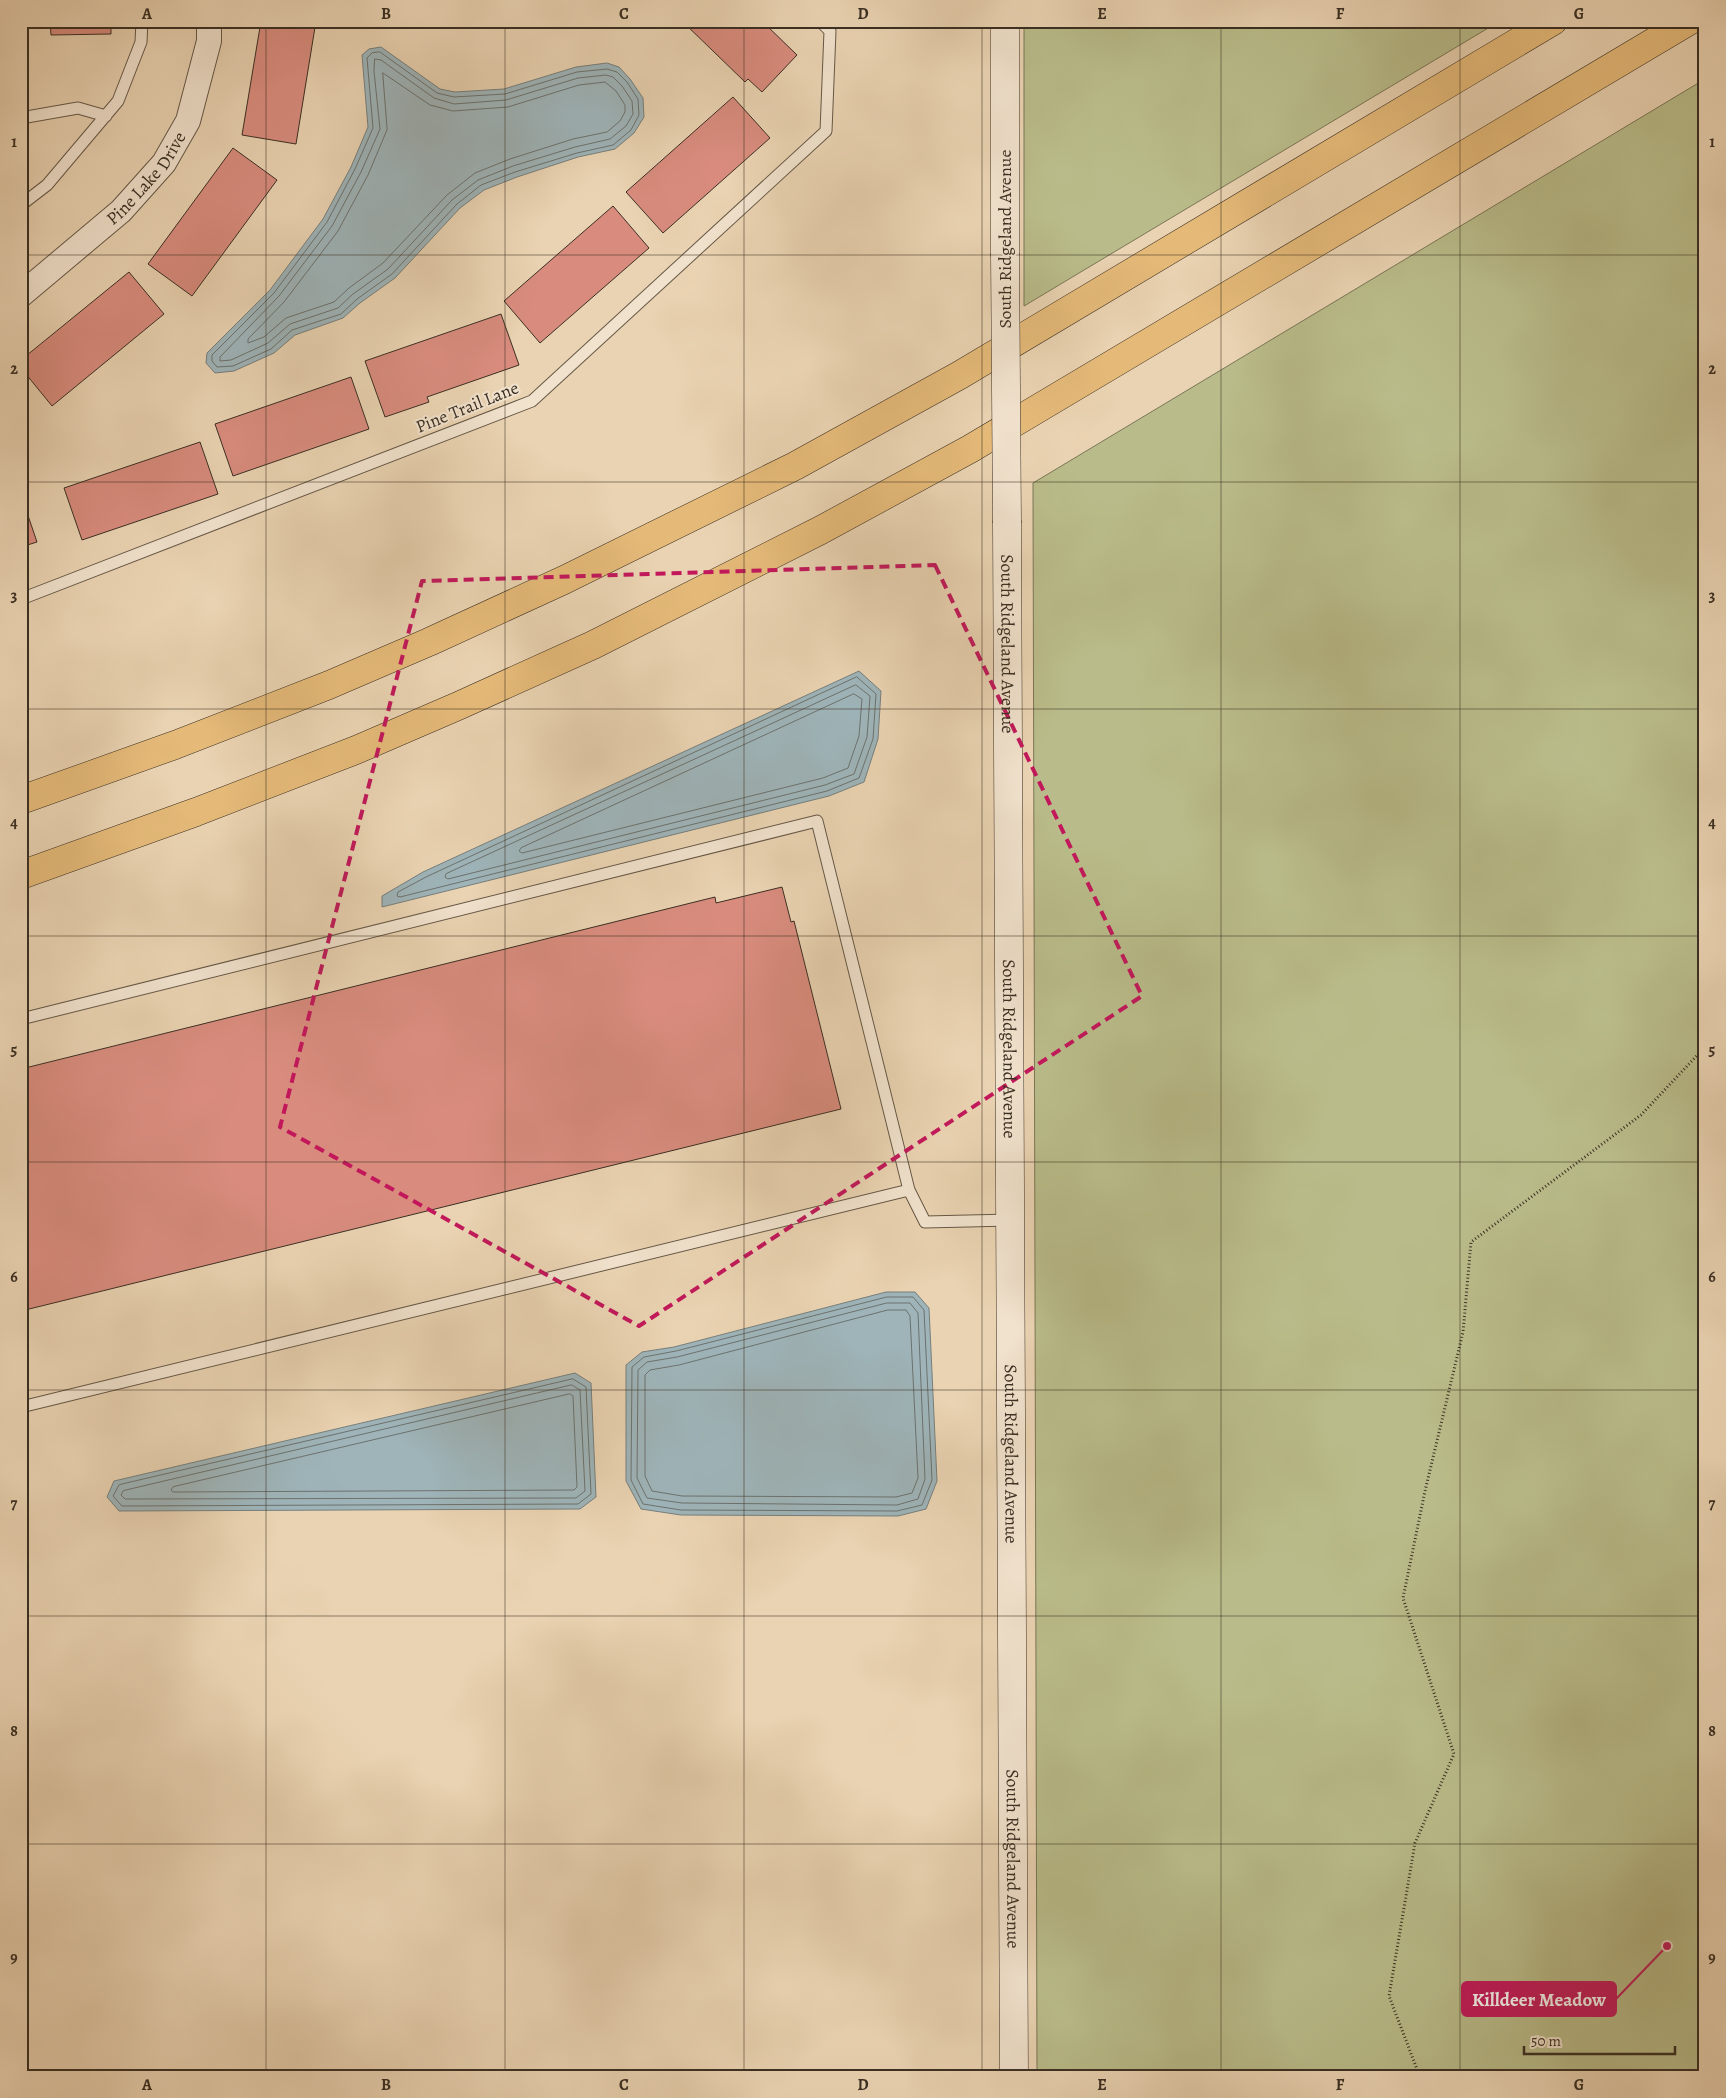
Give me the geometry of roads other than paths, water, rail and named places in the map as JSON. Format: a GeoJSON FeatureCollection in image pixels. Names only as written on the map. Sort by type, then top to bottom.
{"type":"FeatureCollection","features":[{"type":"Feature","properties":{"kind":"highway"},"geometry":{"type":"LineString","coordinates":[[21,800],[203,735],[329,685],[430,642],[564,580],[795,466],[960,375],[1553,21]]}},
{"type":"Feature","properties":{"kind":"highway"},"geometry":{"type":"LineString","coordinates":[[21,875],[205,808],[356,750],[594,645],[822,530],[970,449],[1689,21]]}},
{"type":"Feature","properties":{"kind":"street","name":"Pine Lake Drive"},"geometry":{"type":"LineString","coordinates":[[21,295],[121,211],[164,163],[188,121],[209,41],[209,21]]}},
{"type":"Feature","properties":{"kind":"street","name":"South Ridgeland Avenue"},"geometry":{"type":"LineString","coordinates":[[1005,21],[1014,2077]]}},
{"type":"Feature","properties":{"kind":"lane"},"geometry":{"type":"LineString","coordinates":[[21,205],[47,185],[118,101],[141,42],[142,21]]}},
{"type":"Feature","properties":{"kind":"lane","name":"Pine Trail Lane"},"geometry":{"type":"LineString","coordinates":[[21,600],[532,401],[826,131],[830,31],[820,21]]}},
{"type":"Feature","properties":{"kind":"lane"},"geometry":{"type":"LineString","coordinates":[[21,118],[78,108],[106,116]]}},
{"type":"Feature","properties":{"kind":"lane"},"geometry":{"type":"LineString","coordinates":[[21,1019],[817,821],[909,1190],[925,1222],[1011,1220]]}},
{"type":"Feature","properties":{"kind":"lane"},"geometry":{"type":"LineString","coordinates":[[21,1407],[909,1190]]}},
{"type":"Feature","properties":{"kind":"water"},"geometry":{"type":"Polygon","coordinates":[[[381,47],[440,89],[455,92],[504,89],[576,67],[607,63],[619,67],[630,79],[643,98],[644,117],[634,133],[615,149],[578,157],[484,190],[460,208],[395,278],[360,303],[343,318],[295,335],[274,353],[234,371],[215,373],[206,363],[207,353],[270,290],[323,219],[351,167],[368,127],[362,55],[369,49],[381,47]]]}},
{"type":"Feature","properties":{"kind":"water"},"geometry":{"type":"Polygon","coordinates":[[[859,671],[881,691],[878,739],[864,782],[829,796],[382,907],[382,896],[423,872],[859,671]]]}},
{"type":"Feature","properties":{"kind":"water"},"geometry":{"type":"Polygon","coordinates":[[[886,1292],[915,1292],[929,1308],[937,1481],[926,1509],[898,1516],[681,1515],[641,1509],[626,1481],[626,1365],[642,1352],[674,1347],[886,1292]]]}},
{"type":"Feature","properties":{"kind":"water"},"geometry":{"type":"Polygon","coordinates":[[[575,1373],[591,1383],[596,1497],[580,1509],[119,1511],[107,1497],[114,1481],[575,1373]]]}},
{"type":"Feature","properties":{"kind":"place","name":"Killdeer Meadow"},"geometry":{"type":"Point","coordinates":[1667,1946]}}]}
